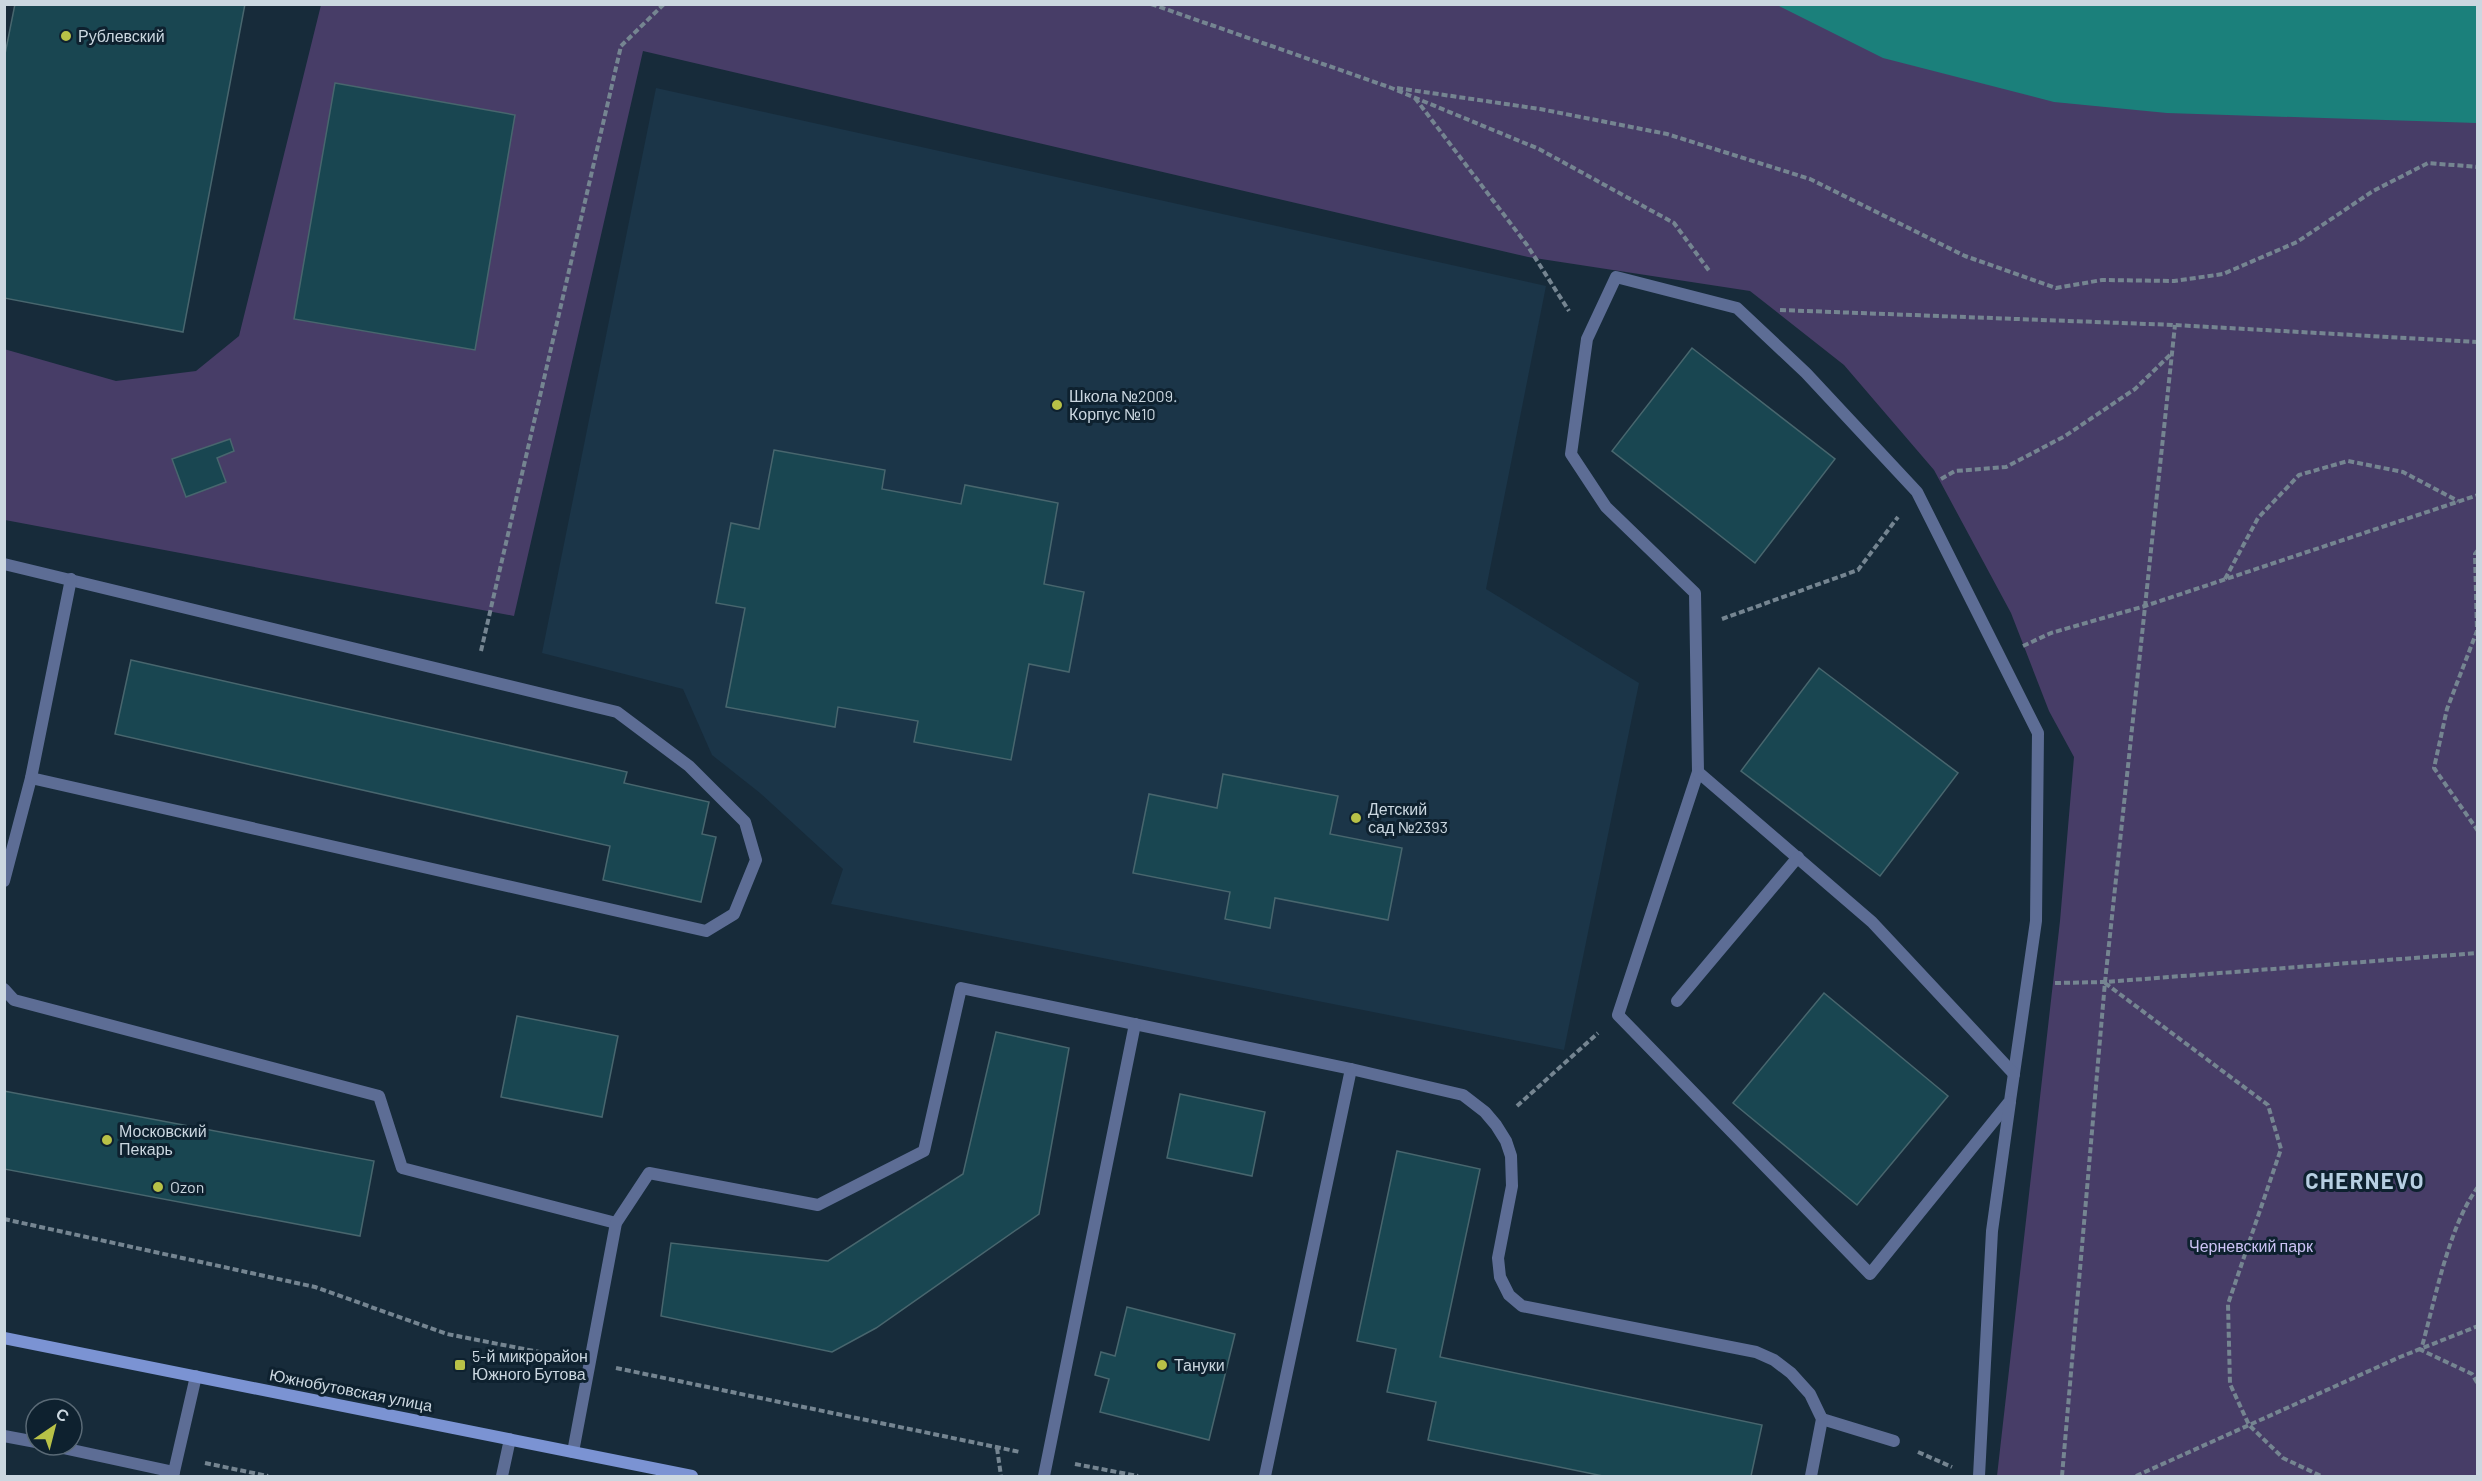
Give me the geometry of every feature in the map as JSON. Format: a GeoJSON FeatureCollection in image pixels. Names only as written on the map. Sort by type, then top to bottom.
{"type":"FeatureCollection","features":[{"type":"Feature","properties":{"kind":"street","name":"Южнобутовская улица"},"geometry":{"type":"LineString","coordinates":[[4,1338],[692,1476]]}},
{"type":"Feature","properties":{"kind":"lane"},"geometry":{"type":"LineString","coordinates":[[1979,1476],[1992,1231],[2036,921],[2038,733],[1917,492],[1806,373],[1737,308],[1616,277],[1587,339],[1571,454],[1606,507],[1695,593],[1698,772],[1618,1015],[1870,1274],[2010,1101]]}},
{"type":"Feature","properties":{"kind":"lane"},"geometry":{"type":"LineString","coordinates":[[4,564],[617,712],[689,766],[745,822],[756,860],[734,914],[706,931],[31,778]]}},
{"type":"Feature","properties":{"kind":"lane"},"geometry":{"type":"LineString","coordinates":[[4,880],[31,778],[71,579]]}},
{"type":"Feature","properties":{"kind":"lane"},"geometry":{"type":"LineString","coordinates":[[1698,772],[1872,922],[2014,1074]]}},
{"type":"Feature","properties":{"kind":"lane"},"geometry":{"type":"LineString","coordinates":[[1677,1001],[1797,857]]}},
{"type":"Feature","properties":{"kind":"lane"},"geometry":{"type":"LineString","coordinates":[[573,1452],[616,1223],[649,1173],[818,1205],[924,1151],[961,988],[1351,1069],[1464,1095],[1485,1112],[1496,1125],[1506,1141],[1511,1156],[1512,1186],[1498,1258],[1500,1277],[1509,1295],[1521,1306],[1756,1352],[1774,1360],[1791,1373],[1810,1394],[1822,1419],[1811,1476]]}},
{"type":"Feature","properties":{"kind":"lane"},"geometry":{"type":"LineString","coordinates":[[4,989],[14,1000],[379,1096],[402,1168],[616,1223]]}},
{"type":"Feature","properties":{"kind":"lane"},"geometry":{"type":"LineString","coordinates":[[1044,1476],[1135,1024]]}},
{"type":"Feature","properties":{"kind":"lane"},"geometry":{"type":"LineString","coordinates":[[1265,1476],[1351,1069]]}},
{"type":"Feature","properties":{"kind":"lane"},"geometry":{"type":"LineString","coordinates":[[84,1453],[174,1474],[196,1376]]}},
{"type":"Feature","properties":{"kind":"lane"},"geometry":{"type":"LineString","coordinates":[[1822,1419],[1894,1441]]}},
{"type":"Feature","properties":{"kind":"lane"},"geometry":{"type":"LineString","coordinates":[[4,1436],[24,1440]]}},
{"type":"Feature","properties":{"kind":"lane"},"geometry":{"type":"LineString","coordinates":[[502,1476],[510,1439]]}},
{"type":"Feature","properties":{"kind":"path"},"geometry":{"type":"LineString","coordinates":[[475,678],[621,46],[664,4]]}},
{"type":"Feature","properties":{"kind":"path"},"geometry":{"type":"LineString","coordinates":[[1151,4],[1389,87],[1539,149],[1674,223],[1737,308],[2175,325],[2478,342]]}},
{"type":"Feature","properties":{"kind":"path"},"geometry":{"type":"LineString","coordinates":[[1389,87],[1540,109],[1667,134],[1810,179],[1965,256],[2056,288],[2102,279],[2174,281],[2223,274],[2297,242],[2373,191],[2428,163],[2478,166]]}},
{"type":"Feature","properties":{"kind":"path"},"geometry":{"type":"LineString","coordinates":[[1414,97],[1527,245],[1587,339]]}},
{"type":"Feature","properties":{"kind":"path"},"geometry":{"type":"LineString","coordinates":[[2062,1476],[2105,982],[2175,325]]}},
{"type":"Feature","properties":{"kind":"path"},"geometry":{"type":"LineString","coordinates":[[1696,629],[1858,570],[1917,492],[1955,471],[2007,467],[2066,436],[2135,388],[2172,354]]}},
{"type":"Feature","properties":{"kind":"path"},"geometry":{"type":"LineString","coordinates":[[2225,580],[2258,518],[2299,475],[2348,460],[2403,472],[2459,501]]}},
{"type":"Feature","properties":{"kind":"path"},"geometry":{"type":"LineString","coordinates":[[2001,656],[2051,633],[2145,606],[2478,495]]}},
{"type":"Feature","properties":{"kind":"path"},"geometry":{"type":"LineString","coordinates":[[2478,550],[2475,554],[2477,631],[2447,709],[2434,768],[2478,831]]}},
{"type":"Feature","properties":{"kind":"path"},"geometry":{"type":"LineString","coordinates":[[2027,984],[2105,982],[2478,953]]}},
{"type":"Feature","properties":{"kind":"path"},"geometry":{"type":"LineString","coordinates":[[2105,982],[2268,1105],[2282,1149],[2228,1304],[2230,1384],[2249,1425],[2283,1458],[2320,1476]]}},
{"type":"Feature","properties":{"kind":"path"},"geometry":{"type":"LineString","coordinates":[[1496,1125],[1618,1015]]}},
{"type":"Feature","properties":{"kind":"path"},"geometry":{"type":"LineString","coordinates":[[2421,1350],[2448,1254],[2468,1201],[2478,1187]]}},
{"type":"Feature","properties":{"kind":"path"},"geometry":{"type":"LineString","coordinates":[[2136,1476],[2478,1326]]}},
{"type":"Feature","properties":{"kind":"path"},"geometry":{"type":"LineString","coordinates":[[2421,1350],[2472,1374],[2478,1384]]}},
{"type":"Feature","properties":{"kind":"path"},"geometry":{"type":"LineString","coordinates":[[1894,1441],[1962,1472]]}},
{"type":"Feature","properties":{"kind":"path"},"geometry":{"type":"LineString","coordinates":[[997,1448],[1002,1476]]}},
{"type":"Feature","properties":{"kind":"shaded area"},"geometry":{"type":"Polygon","coordinates":[[[1777,5],[2477,5],[2477,123],[2167,113],[2054,102],[1883,58],[1777,5]]]}},
{"type":"Feature","properties":{"kind":"shaded area","name":"Школа №2009. Корпус №10"},"geometry":{"type":"Polygon","coordinates":[[[656,88],[1546,286],[1486,589],[1639,683],[1564,1050],[831,904],[843,869],[760,793],[712,755],[683,689],[542,653],[656,88]]]}},
{"type":"Feature","properties":{"kind":"green space","name":"Черневский парк"},"geometry":{"type":"Polygon","coordinates":[[[321,5],[2477,5],[2477,1476],[1997,1476],[2060,921],[2074,757],[2049,711],[2011,613],[1934,470],[1844,365],[1750,291],[1528,257],[643,51],[514,616],[5,520],[4,349],[116,381],[196,371],[239,336],[321,5]]]}},
{"type":"Feature","properties":{"kind":"building"},"geometry":{"type":"Polygon","coordinates":[[[15,4],[245,4],[183,332],[4,298],[4,59],[15,4]]]}},
{"type":"Feature","properties":{"kind":"building"},"geometry":{"type":"Polygon","coordinates":[[[335,83],[515,115],[475,350],[294,319],[335,83]]]}},
{"type":"Feature","properties":{"kind":"building"},"geometry":{"type":"Polygon","coordinates":[[[1692,348],[1835,459],[1755,563],[1612,451],[1692,348]]]}},
{"type":"Feature","properties":{"kind":"building"},"geometry":{"type":"Polygon","coordinates":[[[230,439],[234,451],[217,458],[226,482],[186,497],[172,459],[230,439]]]}},
{"type":"Feature","properties":{"kind":"building"},"geometry":{"type":"Polygon","coordinates":[[[774,450],[885,470],[882,489],[961,504],[965,485],[1058,503],[1044,584],[1084,592],[1069,672],[1029,664],[1011,760],[914,742],[918,721],[838,707],[835,727],[726,707],[745,608],[716,603],[731,523],[759,529],[774,450]]]}},
{"type":"Feature","properties":{"kind":"building"},"geometry":{"type":"Polygon","coordinates":[[[131,660],[627,772],[624,783],[709,802],[702,834],[716,837],[701,902],[603,880],[610,846],[115,734],[131,660]]]}},
{"type":"Feature","properties":{"kind":"building"},"geometry":{"type":"Polygon","coordinates":[[[1819,668],[1958,773],[1880,876],[1741,771],[1819,668]]]}},
{"type":"Feature","properties":{"kind":"building"},"geometry":{"type":"Polygon","coordinates":[[[1223,774],[1338,796],[1330,834],[1402,848],[1388,920],[1275,898],[1270,928],[1225,919],[1230,892],[1133,873],[1149,794],[1217,808],[1223,774]]]}},
{"type":"Feature","properties":{"kind":"building"},"geometry":{"type":"Polygon","coordinates":[[[1824,993],[1948,1096],[1857,1205],[1733,1103],[1824,993]]]}},
{"type":"Feature","properties":{"kind":"building"},"geometry":{"type":"Polygon","coordinates":[[[517,1016],[618,1036],[602,1117],[501,1097],[517,1016]]]}},
{"type":"Feature","properties":{"kind":"building"},"geometry":{"type":"Polygon","coordinates":[[[996,1032],[1069,1048],[1039,1214],[876,1328],[832,1352],[661,1316],[671,1243],[828,1261],[963,1174],[996,1032]]]}},
{"type":"Feature","properties":{"kind":"building"},"geometry":{"type":"Polygon","coordinates":[[[4,1091],[374,1161],[360,1236],[4,1169],[4,1091]]]}},
{"type":"Feature","properties":{"kind":"building"},"geometry":{"type":"Polygon","coordinates":[[[1180,1094],[1265,1112],[1252,1176],[1167,1158],[1180,1094]]]}},
{"type":"Feature","properties":{"kind":"building"},"geometry":{"type":"Polygon","coordinates":[[[1397,1151],[1480,1169],[1440,1357],[1762,1425],[1751,1476],[1603,1476],[1428,1440],[1436,1402],[1387,1392],[1396,1349],[1357,1341],[1397,1151]]]}},
{"type":"Feature","properties":{"kind":"building","name":"Тануки"},"geometry":{"type":"Polygon","coordinates":[[[1127,1307],[1235,1334],[1209,1440],[1100,1412],[1109,1379],[1095,1375],[1101,1352],[1115,1356],[1127,1307]]]}},
{"type":"Feature","properties":{"kind":"place","name":"Рублевский"},"geometry":{"type":"Point","coordinates":[66,36]}},
{"type":"Feature","properties":{"kind":"place","name":"Школа №2009. Корпус №10"},"geometry":{"type":"Point","coordinates":[1057,405]}},
{"type":"Feature","properties":{"kind":"place","name":"Детский сад №2393"},"geometry":{"type":"Point","coordinates":[1356,818]}},
{"type":"Feature","properties":{"kind":"place","name":"Московский Пекарь"},"geometry":{"type":"Point","coordinates":[107,1140]}},
{"type":"Feature","properties":{"kind":"place","name":"Ozon"},"geometry":{"type":"Point","coordinates":[158,1187]}},
{"type":"Feature","properties":{"kind":"place","name":"5-й микрорайон Южного Бутова"},"geometry":{"type":"Point","coordinates":[460,1365]}},
{"type":"Feature","properties":{"kind":"place","name":"Тануки"},"geometry":{"type":"Point","coordinates":[1162,1365]}},
{"type":"Feature","properties":{"kind":"district","name":"CHERNEVO"},"geometry":{"type":"Point","coordinates":[2365,1181]}}]}
